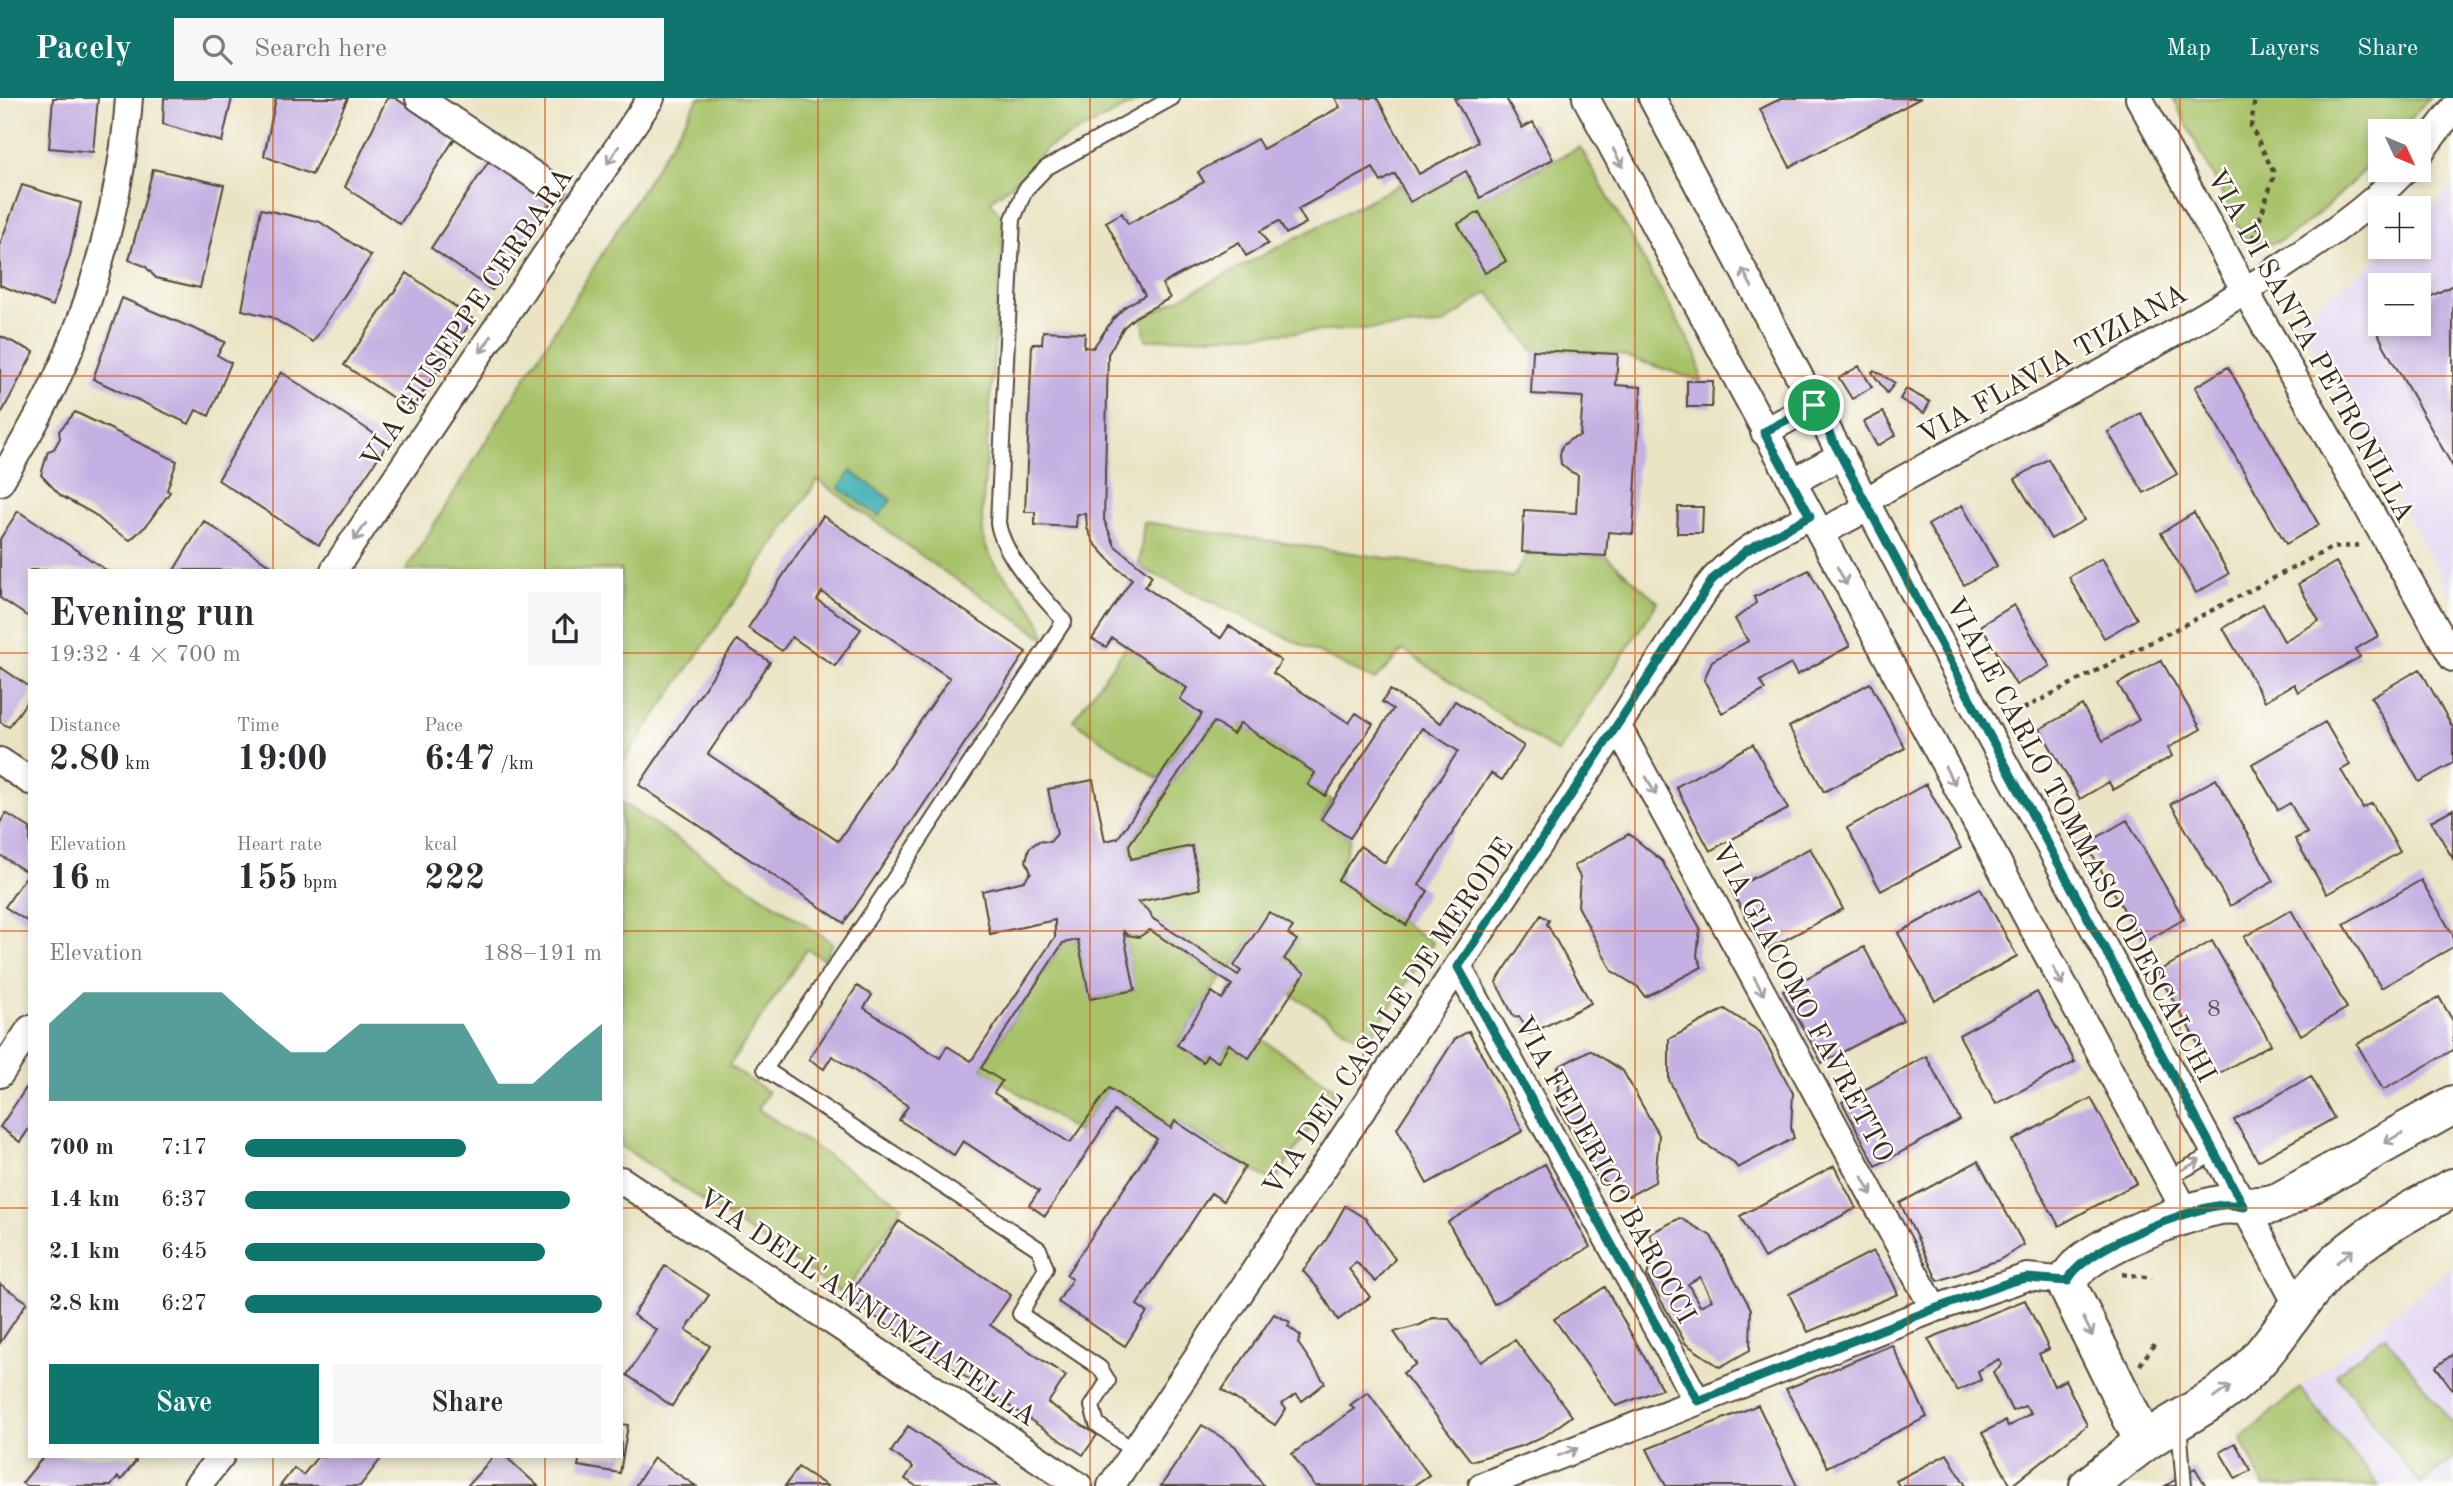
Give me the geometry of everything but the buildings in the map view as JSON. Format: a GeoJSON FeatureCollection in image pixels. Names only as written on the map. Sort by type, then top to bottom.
{"type":"FeatureCollection","features":[{"type":"Feature","properties":{"kind":"main road"},"geometry":{"type":"LineString","coordinates":[[2144,1442],[2068,1281],[2078,1265],[2097,1252],[2153,1226],[2187,1214],[2222,1205],[2261,1207],[2279,1202],[2453,1105]]}},
{"type":"Feature","properties":{"kind":"main road"},"geometry":{"type":"LineString","coordinates":[[2089,1486],[2144,1442],[2217,1396],[2245,1373],[2326,1273],[2352,1251],[2399,1219],[2453,1188]]}},
{"type":"Feature","properties":{"kind":"street"},"geometry":{"type":"LineString","coordinates":[[0,482],[56,381],[78,324],[95,272],[117,187],[125,144],[129,98]]}},
{"type":"Feature","properties":{"kind":"street"},"geometry":{"type":"LineString","coordinates":[[419,98],[553,188]]}},
{"type":"Feature","properties":{"kind":"street","name":"VIA GIUSEPPE CERBARA"},"geometry":{"type":"LineString","coordinates":[[335,569],[651,98]]}},
{"type":"Feature","properties":{"kind":"street"},"geometry":{"type":"LineString","coordinates":[[1586,98],[2187,1214]]}},
{"type":"Feature","properties":{"kind":"street","name":"VIALE CARLO TOMMASO ODESCALCHI"},"geometry":{"type":"LineString","coordinates":[[1652,98],[1986,729],[2298,1306]]}},
{"type":"Feature","properties":{"kind":"street","name":"VIA DI SANTA PETRONILLA"},"geometry":{"type":"LineString","coordinates":[[2139,98],[2453,658]]}},
{"type":"Feature","properties":{"kind":"street"},"geometry":{"type":"LineString","coordinates":[[2431,138],[2453,108]]}},
{"type":"Feature","properties":{"kind":"street","name":"VIA FLAVIA TIZIANA"},"geometry":{"type":"LineString","coordinates":[[1815,524],[1858,513],[1866,501],[1889,487],[2194,322],[2335,232],[2393,182]]}},
{"type":"Feature","properties":{"kind":"street"},"geometry":{"type":"LineString","coordinates":[[1764,432],[1814,405]]}},
{"type":"Feature","properties":{"kind":"street"},"geometry":{"type":"LineString","coordinates":[[1791,482],[1842,455]]}},
{"type":"Feature","properties":{"kind":"street","name":"VIA DEL CASALE DE MERODE"},"geometry":{"type":"LineString","coordinates":[[1111,1486],[1618,727],[1713,579],[1747,550],[1815,524]]}},
{"type":"Feature","properties":{"kind":"street","name":"VIA GIACOMO FAVRETTO"},"geometry":{"type":"LineString","coordinates":[[1618,727],[1934,1309]]}},
{"type":"Feature","properties":{"kind":"street"},"geometry":{"type":"LineString","coordinates":[[0,761],[28,780]]}},
{"type":"Feature","properties":{"kind":"street","name":"VIA FEDERICO BAROCCI"},"geometry":{"type":"LineString","coordinates":[[1458,967],[1698,1401]]}},
{"type":"Feature","properties":{"kind":"street"},"geometry":{"type":"LineString","coordinates":[[0,1074],[28,1032]]}},
{"type":"Feature","properties":{"kind":"street","name":"VIA DELL'ANNUNZIATELLA"},"geometry":{"type":"LineString","coordinates":[[623,1181],[1079,1486]]}},
{"type":"Feature","properties":{"kind":"street"},"geometry":{"type":"LineString","coordinates":[[1482,1486],[1934,1309],[2027,1278],[2068,1281]]}},
{"type":"Feature","properties":{"kind":"street"},"geometry":{"type":"LineString","coordinates":[[197,1486],[219,1458]]}},
{"type":"Feature","properties":{"kind":"lane"},"geometry":{"type":"LineString","coordinates":[[1135,1452],[1097,1424],[1092,1406],[1108,1381],[1100,1368],[1020,1314],[1046,1268],[1039,1249],[765,1069],[873,911],[1064,621],[1000,538],[998,523],[1013,219],[1025,190],[1046,168],[1172,98]]}},
{"type":"Feature","properties":{"kind":"lane"},"geometry":{"type":"LineString","coordinates":[[2168,1178],[2215,1153]]}},
{"type":"Feature","properties":{"kind":"lane"},"geometry":{"type":"LineString","coordinates":[[2179,1421],[2184,1486]]}},
{"type":"Feature","properties":{"kind":"path"},"geometry":{"type":"LineString","coordinates":[[2253,239],[2273,179],[2273,171],[2251,125],[2255,98]]}},
{"type":"Feature","properties":{"kind":"path"},"geometry":{"type":"LineString","coordinates":[[1986,729],[2330,548],[2369,545]]}},
{"type":"Feature","properties":{"kind":"path"},"geometry":{"type":"LineString","coordinates":[[2114,1269],[2125,1276],[2152,1278]]}},
{"type":"Feature","properties":{"kind":"path"},"geometry":{"type":"LineString","coordinates":[[2137,1370],[2155,1343]]}},
{"type":"Feature","properties":{"kind":"shaded area"},"geometry":{"type":"Polygon","coordinates":[[[2453,184],[2453,599],[2298,318],[2377,259],[2431,259],[2431,211],[2453,184]]]}},
{"type":"Feature","properties":{"kind":"shaded area"},"geometry":{"type":"Polygon","coordinates":[[[2453,1267],[2453,1486],[2379,1486],[2300,1388],[2453,1267]]]}},
{"type":"Feature","properties":{"kind":"green space"},"geometry":{"type":"Polygon","coordinates":[[[699,98],[1144,98],[1048,147],[1022,176],[990,201],[1004,219],[982,515],[983,536],[992,559],[1035,613],[1045,638],[940,569],[818,480],[623,762],[623,569],[407,569],[699,98]]]}},
{"type":"Feature","properties":{"kind":"green space"},"geometry":{"type":"Polygon","coordinates":[[[2173,98],[2429,98],[2410,119],[2368,119],[2368,165],[2328,205],[2297,230],[2266,245],[2244,236],[2173,98]]]}},
{"type":"Feature","properties":{"kind":"green space"},"geometry":{"type":"Polygon","coordinates":[[[1580,147],[1697,355],[1701,381],[1618,354],[1533,350],[1488,292],[1442,325],[1146,340],[1142,318],[1400,184],[1410,202],[1466,171],[1481,198],[1580,147]]]}},
{"type":"Feature","properties":{"kind":"green space"},"geometry":{"type":"Polygon","coordinates":[[[1144,522],[1513,577],[1529,552],[1606,556],[1658,602],[1558,753],[1403,650],[1375,680],[1139,567],[1144,522]]]}},
{"type":"Feature","properties":{"kind":"green space"},"geometry":{"type":"Polygon","coordinates":[[[1126,647],[1187,688],[1202,714],[1158,779],[1073,720],[1126,647]]]}},
{"type":"Feature","properties":{"kind":"green space"},"geometry":{"type":"Polygon","coordinates":[[[1214,722],[1240,723],[1315,773],[1308,785],[1332,800],[1321,819],[1350,838],[1338,880],[1433,943],[1366,1043],[1291,994],[1284,959],[1297,940],[1288,934],[1292,928],[1269,913],[1230,970],[1152,918],[1150,912],[1138,902],[1200,889],[1192,846],[1131,859],[1129,845],[1214,722]]]}},
{"type":"Feature","properties":{"kind":"green space"},"geometry":{"type":"Polygon","coordinates":[[[623,803],[833,943],[823,959],[807,949],[729,1066],[768,1092],[758,1109],[903,1206],[844,1295],[623,1147],[623,803]]]}},
{"type":"Feature","properties":{"kind":"green space"},"geometry":{"type":"Polygon","coordinates":[[[1123,930],[1127,935],[1139,937],[1150,930],[1221,978],[1177,1045],[1203,1061],[1207,1055],[1218,1061],[1229,1044],[1249,1057],[1261,1039],[1336,1089],[1274,1183],[1176,1121],[1171,1128],[1109,1088],[1077,1132],[981,1068],[1063,943],[1078,940],[1091,999],[1134,990],[1123,930]]]}},
{"type":"Feature","properties":{"kind":"green space"},"geometry":{"type":"Polygon","coordinates":[[[2385,1336],[2453,1424],[2453,1459],[2420,1484],[2336,1374],[2385,1336]]]}},
{"type":"Feature","properties":{"kind":"green space"},"geometry":{"type":"Polygon","coordinates":[[[2300,1388],[2379,1486],[2264,1486],[2241,1438],[2300,1388]]]}},
{"type":"Feature","properties":{"kind":"water"},"geometry":{"type":"Polygon","coordinates":[[[851,471],[891,500],[879,516],[839,488],[851,471]]]}},
{"type":"Feature","properties":{"kind":"route"},"geometry":{"type":"LineString","coordinates":[[1814,405],[2244,1207],[2222,1205],[2174,1218],[2097,1252],[2078,1265],[2068,1281],[2027,1278],[2013,1281],[1698,1401],[1458,967],[1713,579],[1747,550],[1810,516],[1764,432],[1814,405]]}}]}
